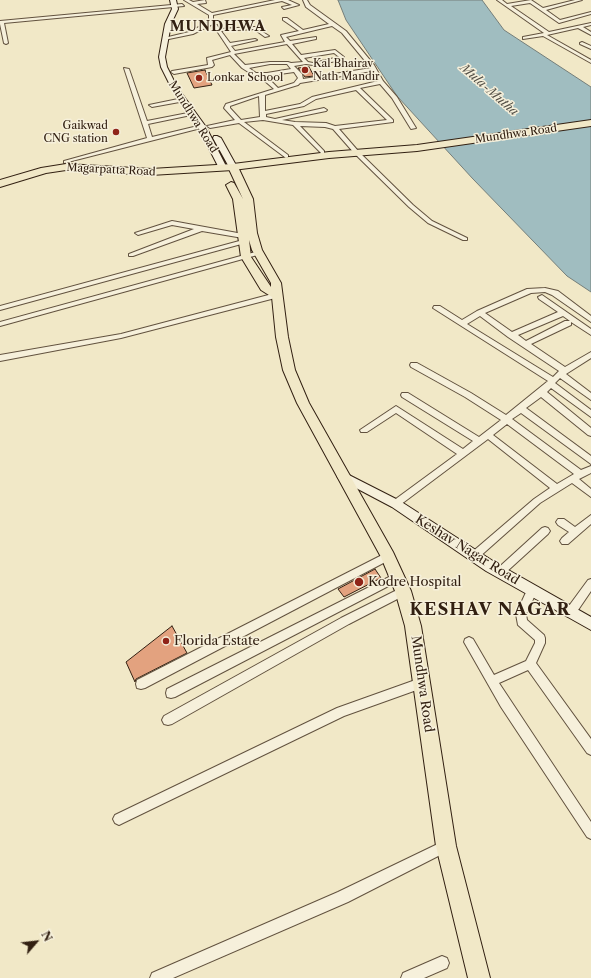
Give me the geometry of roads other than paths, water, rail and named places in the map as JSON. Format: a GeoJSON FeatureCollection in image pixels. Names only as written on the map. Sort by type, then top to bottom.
{"type":"FeatureCollection","features":[{"type":"Feature","properties":{"kind":"highway"},"geometry":{"type":"LineString","coordinates":[[415,145],[591,114]]}},
{"type":"Feature","properties":{"kind":"highway"},"geometry":{"type":"LineString","coordinates":[[415,145],[591,118]]}},
{"type":"Feature","properties":{"kind":"highway","name":"Mundhwa Road"},"geometry":{"type":"LineString","coordinates":[[415,145],[591,123]]}},
{"type":"Feature","properties":{"kind":"highway"},"geometry":{"type":"LineString","coordinates":[[415,145],[591,126]]}},
{"type":"Feature","properties":{"kind":"highway","name":"Magarpatta Road"},"geometry":{"type":"LineString","coordinates":[[0,179],[42,166],[66,162],[152,168],[227,166],[286,156],[322,152],[372,150],[415,145]]}},
{"type":"Feature","properties":{"kind":"highway","name":"Magarpatta Road"},"geometry":{"type":"LineString","coordinates":[[0,184],[45,170],[66,167],[151,172],[227,166],[356,151]]}},
{"type":"Feature","properties":{"kind":"main road","name":"Mundhwa Road"},"geometry":{"type":"LineString","coordinates":[[179,2],[168,24],[171,40],[162,57],[164,67],[167,75],[183,100],[193,114],[206,127]]}},
{"type":"Feature","properties":{"kind":"main road","name":"Mundhwa Road"},"geometry":{"type":"LineString","coordinates":[[173,69],[206,127]]}},
{"type":"Feature","properties":{"kind":"main road"},"geometry":{"type":"LineString","coordinates":[[206,127],[227,166]]}},
{"type":"Feature","properties":{"kind":"main road","name":"Mundhwa Road"},"geometry":{"type":"LineString","coordinates":[[227,166],[238,199],[246,257],[265,288],[276,295]]}},
{"type":"Feature","properties":{"kind":"main road","name":"Mundhwa Road"},"geometry":{"type":"LineString","coordinates":[[227,166],[248,200],[252,233],[259,253],[276,283],[276,295],[282,337],[289,370],[303,403],[343,476],[362,506],[388,556],[400,584],[413,626],[446,846],[479,978]]}},
{"type":"Feature","properties":{"kind":"main road","name":"Keshav Nagar Road"},"geometry":{"type":"LineString","coordinates":[[343,476],[396,504],[474,556],[591,624]]}},
{"type":"Feature","properties":{"kind":"street"},"geometry":{"type":"LineString","coordinates":[[194,3],[211,14],[285,0],[297,5]]}},
{"type":"Feature","properties":{"kind":"street"},"geometry":{"type":"LineString","coordinates":[[499,0],[545,33],[590,61]]}},
{"type":"Feature","properties":{"kind":"street"},"geometry":{"type":"LineString","coordinates":[[563,0],[568,4]]}},
{"type":"Feature","properties":{"kind":"street"},"geometry":{"type":"LineString","coordinates":[[542,10],[580,0]]}},
{"type":"Feature","properties":{"kind":"street"},"geometry":{"type":"LineString","coordinates":[[507,5],[529,1],[559,22],[591,13]]}},
{"type":"Feature","properties":{"kind":"street"},"geometry":{"type":"LineString","coordinates":[[6,43],[1,22],[179,2],[205,2]]}},
{"type":"Feature","properties":{"kind":"street"},"geometry":{"type":"LineString","coordinates":[[284,8],[306,2],[344,32],[374,69],[381,82],[394,97],[413,128]]}},
{"type":"Feature","properties":{"kind":"street"},"geometry":{"type":"LineString","coordinates":[[217,7],[222,12]]}},
{"type":"Feature","properties":{"kind":"street"},"geometry":{"type":"LineString","coordinates":[[211,14],[211,23],[218,30],[232,53],[244,67],[261,75],[278,90]]}},
{"type":"Feature","properties":{"kind":"street"},"geometry":{"type":"LineString","coordinates":[[285,19],[302,31]]}},
{"type":"Feature","properties":{"kind":"street"},"geometry":{"type":"LineString","coordinates":[[290,22],[300,20]]}},
{"type":"Feature","properties":{"kind":"street"},"geometry":{"type":"LineString","coordinates":[[171,40],[191,33],[211,23]]}},
{"type":"Feature","properties":{"kind":"street"},"geometry":{"type":"LineString","coordinates":[[306,63],[282,36],[333,24]]}},
{"type":"Feature","properties":{"kind":"street"},"geometry":{"type":"LineString","coordinates":[[525,38],[591,24]]}},
{"type":"Feature","properties":{"kind":"street"},"geometry":{"type":"LineString","coordinates":[[579,27],[591,34]]}},
{"type":"Feature","properties":{"kind":"street"},"geometry":{"type":"LineString","coordinates":[[218,30],[255,28],[267,36]]}},
{"type":"Feature","properties":{"kind":"street"},"geometry":{"type":"LineString","coordinates":[[173,69],[210,66],[209,59],[232,53],[314,38]]}},
{"type":"Feature","properties":{"kind":"street"},"geometry":{"type":"LineString","coordinates":[[228,45],[255,40]]}},
{"type":"Feature","properties":{"kind":"street"},"geometry":{"type":"LineString","coordinates":[[582,43],[591,48]]}},
{"type":"Feature","properties":{"kind":"street"},"geometry":{"type":"LineString","coordinates":[[261,75],[293,68],[306,63],[313,64],[336,60],[342,57],[335,51],[304,56],[301,58]]}},
{"type":"Feature","properties":{"kind":"street"},"geometry":{"type":"LineString","coordinates":[[244,67],[270,63],[284,63],[293,68],[300,75],[300,81]]}},
{"type":"Feature","properties":{"kind":"street"},"geometry":{"type":"LineString","coordinates":[[126,69],[150,139]]}},
{"type":"Feature","properties":{"kind":"street"},"geometry":{"type":"LineString","coordinates":[[286,156],[229,112],[227,108],[228,105],[290,86],[300,81],[374,69]]}},
{"type":"Feature","properties":{"kind":"street"},"geometry":{"type":"LineString","coordinates":[[66,162],[150,139],[263,116],[302,105],[314,98],[381,82]]}},
{"type":"Feature","properties":{"kind":"street"},"geometry":{"type":"LineString","coordinates":[[263,116],[273,120],[295,124],[326,125],[335,128],[391,121],[356,87]]}},
{"type":"Feature","properties":{"kind":"street"},"geometry":{"type":"LineString","coordinates":[[262,94],[263,116]]}},
{"type":"Feature","properties":{"kind":"street"},"geometry":{"type":"LineString","coordinates":[[152,105],[183,100]]}},
{"type":"Feature","properties":{"kind":"street"},"geometry":{"type":"LineString","coordinates":[[273,120],[324,110]]}},
{"type":"Feature","properties":{"kind":"street"},"geometry":{"type":"LineString","coordinates":[[144,122],[193,114]]}},
{"type":"Feature","properties":{"kind":"street"},"geometry":{"type":"LineString","coordinates":[[295,124],[322,152]]}},
{"type":"Feature","properties":{"kind":"street"},"geometry":{"type":"LineString","coordinates":[[335,128],[411,206],[430,222],[465,239]]}},
{"type":"Feature","properties":{"kind":"street"},"geometry":{"type":"LineString","coordinates":[[138,233],[172,223],[203,228],[243,239]]}},
{"type":"Feature","properties":{"kind":"street"},"geometry":{"type":"LineString","coordinates":[[131,255],[203,228]]}},
{"type":"Feature","properties":{"kind":"street"},"geometry":{"type":"LineString","coordinates":[[0,308],[243,239]]}},
{"type":"Feature","properties":{"kind":"street"},"geometry":{"type":"LineString","coordinates":[[0,324],[259,253]]}},
{"type":"Feature","properties":{"kind":"street"},"geometry":{"type":"LineString","coordinates":[[463,323],[530,291],[545,290],[555,293],[591,320]]}},
{"type":"Feature","properties":{"kind":"street"},"geometry":{"type":"LineString","coordinates":[[0,358],[121,336],[276,295]]}},
{"type":"Feature","properties":{"kind":"street"},"geometry":{"type":"LineString","coordinates":[[542,296],[591,333]]}},
{"type":"Feature","properties":{"kind":"street"},"geometry":{"type":"LineString","coordinates":[[437,308],[591,397]]}},
{"type":"Feature","properties":{"kind":"street"},"geometry":{"type":"LineString","coordinates":[[480,314],[525,344],[591,414]]}},
{"type":"Feature","properties":{"kind":"street"},"geometry":{"type":"LineString","coordinates":[[511,335],[560,314]]}},
{"type":"Feature","properties":{"kind":"street"},"geometry":{"type":"LineString","coordinates":[[525,344],[568,323]]}},
{"type":"Feature","properties":{"kind":"street"},"geometry":{"type":"LineString","coordinates":[[396,504],[463,454],[486,434],[558,378],[591,355]]}},
{"type":"Feature","properties":{"kind":"street"},"geometry":{"type":"LineString","coordinates":[[414,365],[468,395],[506,419],[576,477],[591,494]]}},
{"type":"Feature","properties":{"kind":"street"},"geometry":{"type":"LineString","coordinates":[[541,392],[591,433]]}},
{"type":"Feature","properties":{"kind":"street"},"geometry":{"type":"LineString","coordinates":[[405,395],[479,441]]}},
{"type":"Feature","properties":{"kind":"street"},"geometry":{"type":"LineString","coordinates":[[520,408],[591,461]]}},
{"type":"Feature","properties":{"kind":"street"},"geometry":{"type":"LineString","coordinates":[[364,430],[396,409],[463,454]]}},
{"type":"Feature","properties":{"kind":"street"},"geometry":{"type":"LineString","coordinates":[[486,434],[556,488]]}},
{"type":"Feature","properties":{"kind":"street"},"geometry":{"type":"LineString","coordinates":[[474,556],[537,501],[556,488],[591,469]]}},
{"type":"Feature","properties":{"kind":"street"},"geometry":{"type":"LineString","coordinates":[[565,541],[591,519]]}},
{"type":"Feature","properties":{"kind":"street"},"geometry":{"type":"LineString","coordinates":[[561,522],[576,532]]}},
{"type":"Feature","properties":{"kind":"street"},"geometry":{"type":"LineString","coordinates":[[500,572],[545,531]]}},
{"type":"Feature","properties":{"kind":"street"},"geometry":{"type":"LineString","coordinates":[[141,684],[388,556]]}},
{"type":"Feature","properties":{"kind":"street"},"geometry":{"type":"LineString","coordinates":[[570,613],[591,583]]}},
{"type":"Feature","properties":{"kind":"street"},"geometry":{"type":"LineString","coordinates":[[171,693],[400,584]]}},
{"type":"Feature","properties":{"kind":"street"},"geometry":{"type":"LineString","coordinates":[[168,720],[345,621],[400,584]]}},
{"type":"Feature","properties":{"kind":"street"},"geometry":{"type":"LineString","coordinates":[[492,682],[530,664],[540,642],[540,638],[522,622],[521,614],[532,591]]}},
{"type":"Feature","properties":{"kind":"street"},"geometry":{"type":"LineString","coordinates":[[469,642],[492,682],[591,832]]}},
{"type":"Feature","properties":{"kind":"street"},"geometry":{"type":"LineString","coordinates":[[530,664],[591,749]]}},
{"type":"Feature","properties":{"kind":"street"},"geometry":{"type":"LineString","coordinates":[[119,819],[340,712],[421,683]]}},
{"type":"Feature","properties":{"kind":"street"},"geometry":{"type":"LineString","coordinates":[[156,978],[344,896],[446,846]]}},
{"type":"Feature","properties":{"kind":"street"},"geometry":{"type":"LineString","coordinates":[[408,978],[442,963]]}},
{"type":"Feature","properties":{"kind":"water","name":"Mula-Mutha"},"geometry":{"type":"Polygon","coordinates":[[[338,0],[482,0],[504,30],[591,87],[591,292],[567,276],[473,179],[397,96],[346,20],[338,0]]]}},
{"type":"Feature","properties":{"kind":"place","name":"Kal Bhairav Nath Mandir"},"geometry":{"type":"Point","coordinates":[305,70]}},
{"type":"Feature","properties":{"kind":"place","name":"Lonkar School"},"geometry":{"type":"Point","coordinates":[199,78]}},
{"type":"Feature","properties":{"kind":"place","name":"Gaikwad CNG station"},"geometry":{"type":"Point","coordinates":[116,132]}},
{"type":"Feature","properties":{"kind":"place","name":"Kodre Hospital"},"geometry":{"type":"Point","coordinates":[359,582]}},
{"type":"Feature","properties":{"kind":"place","name":"Florida Estate"},"geometry":{"type":"Point","coordinates":[166,641]}},
{"type":"Feature","properties":{"kind":"district","name":"MUNDHWA"},"geometry":{"type":"Point","coordinates":[218,27]}},
{"type":"Feature","properties":{"kind":"district","name":"KESHAV NAGAR"},"geometry":{"type":"Point","coordinates":[490,610]}}]}
